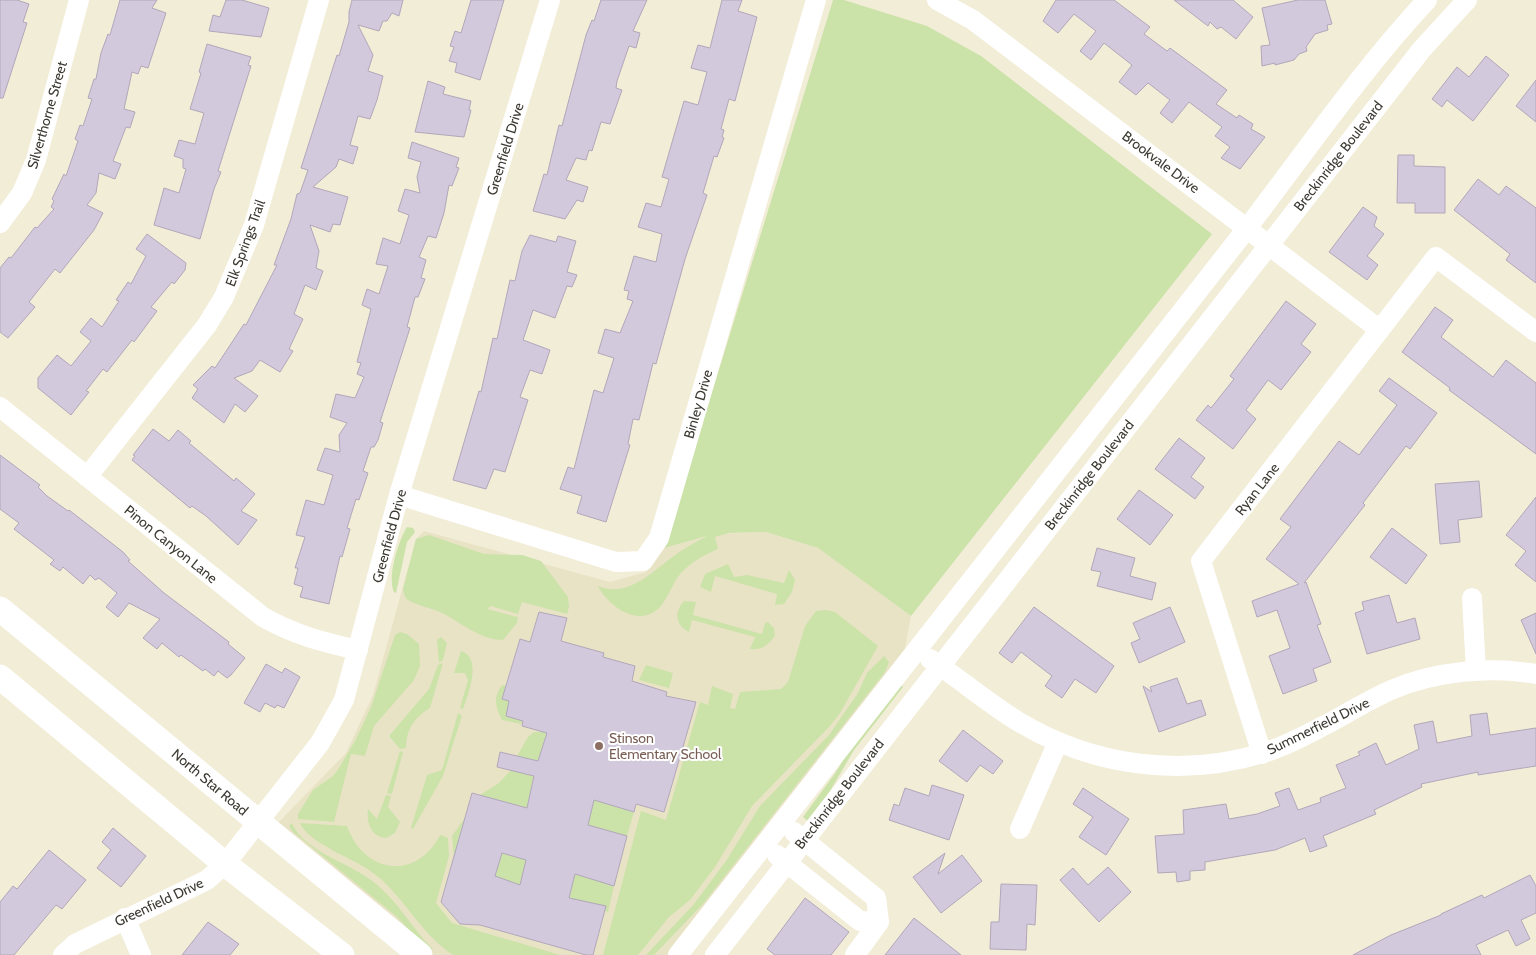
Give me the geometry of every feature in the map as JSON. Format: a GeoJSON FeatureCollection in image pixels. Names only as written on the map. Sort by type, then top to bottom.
{"type":"FeatureCollection","features":[{"type":"Feature","properties":{"kind":"main road","name":"North Star Road"},"geometry":{"type":"LineString","coordinates":[[0,609],[420,955]]}},
{"type":"Feature","properties":{"kind":"main road"},"geometry":{"type":"LineString","coordinates":[[0,677],[225,864],[342,955]]}},
{"type":"Feature","properties":{"kind":"street","name":"Silverthorne Street"},"geometry":{"type":"LineString","coordinates":[[0,223],[22,193],[36,160],[78,0]]}},
{"type":"Feature","properties":{"kind":"street","name":"Elk Springs Trail"},"geometry":{"type":"LineString","coordinates":[[87,477],[207,325],[224,297],[254,225],[319,0]]}},
{"type":"Feature","properties":{"kind":"street","name":"Greenfield Drive"},"geometry":{"type":"LineString","coordinates":[[63,955],[74,944],[207,880],[225,864],[320,743],[344,700],[400,494],[550,0]]}},
{"type":"Feature","properties":{"kind":"street","name":"Binley Drive"},"geometry":{"type":"LineString","coordinates":[[400,494],[616,562],[643,561],[659,538],[816,0]]}},
{"type":"Feature","properties":{"kind":"street","name":"Brookvale Drive"},"geometry":{"type":"LineString","coordinates":[[937,0],[973,20],[1248,227],[1380,330]]}},
{"type":"Feature","properties":{"kind":"street","name":"Breckinridge Boulevard"},"geometry":{"type":"LineString","coordinates":[[678,955],[1248,227],[1335,112],[1405,24],[1427,0]]}},
{"type":"Feature","properties":{"kind":"street","name":"Breckinridge Boulevard"},"geometry":{"type":"LineString","coordinates":[[715,955],[1422,49],[1467,0]]}},
{"type":"Feature","properties":{"kind":"street","name":"Ryan Lane"},"geometry":{"type":"LineString","coordinates":[[1262,754],[1201,561],[1436,257],[1536,332]]}},
{"type":"Feature","properties":{"kind":"street","name":"Pinon Canyon Lane"},"geometry":{"type":"LineString","coordinates":[[0,407],[263,617],[290,632],[312,640],[358,650]]}},
{"type":"Feature","properties":{"kind":"street"},"geometry":{"type":"LineString","coordinates":[[1472,598],[1476,671]]}},
{"type":"Feature","properties":{"kind":"street","name":"Summerfield Drive"},"geometry":{"type":"LineString","coordinates":[[917,650],[1019,722],[1058,742],[1102,758],[1178,767],[1216,764],[1262,754],[1288,744],[1392,690],[1426,680],[1476,671],[1536,674]]}},
{"type":"Feature","properties":{"kind":"street"},"geometry":{"type":"LineString","coordinates":[[1020,829],[1058,742]]}},
{"type":"Feature","properties":{"kind":"street"},"geometry":{"type":"LineString","coordinates":[[783,823],[876,898],[880,922],[855,955]]}},
{"type":"Feature","properties":{"kind":"street"},"geometry":{"type":"LineString","coordinates":[[765,846],[860,921],[880,922]]}},
{"type":"Feature","properties":{"kind":"street"},"geometry":{"type":"LineString","coordinates":[[125,918],[140,955]]}},
{"type":"Feature","properties":{"kind":"shaded area","name":"Stinson Elementary School"},"geometry":{"type":"Polygon","coordinates":[[[424,531],[610,582],[646,572],[664,548],[714,534],[766,532],[818,548],[911,616],[899,681],[686,955],[429,955],[274,827],[346,753],[373,695],[416,539],[424,531]]]}},
{"type":"Feature","properties":{"kind":"green space"},"geometry":{"type":"Polygon","coordinates":[[[833,0],[844,0],[927,26],[981,56],[1212,234],[911,616],[818,548],[766,532],[729,533],[715,537],[718,549],[697,560],[681,573],[660,607],[652,613],[643,616],[634,615],[616,607],[598,586],[617,589],[635,584],[676,554],[707,536],[664,548],[833,0]]]}},
{"type":"Feature","properties":{"kind":"green space"},"geometry":{"type":"Polygon","coordinates":[[[407,527],[413,528],[415,532],[407,542],[396,593],[392,586],[393,569],[400,541],[407,527]]]}},
{"type":"Feature","properties":{"kind":"green space"},"geometry":{"type":"Polygon","coordinates":[[[429,535],[484,554],[522,555],[541,561],[568,597],[569,607],[567,614],[522,602],[518,614],[491,606],[487,609],[518,617],[517,623],[503,640],[478,634],[440,612],[408,600],[403,589],[416,539],[429,535]]]}},
{"type":"Feature","properties":{"kind":"green space"},"geometry":{"type":"Polygon","coordinates":[[[728,564],[734,577],[747,575],[784,583],[789,570],[795,580],[792,592],[784,604],[775,605],[777,594],[715,576],[711,592],[700,587],[705,574],[728,564]]]}},
{"type":"Feature","properties":{"kind":"green space"},"geometry":{"type":"Polygon","coordinates":[[[684,601],[696,602],[693,615],[762,634],[765,623],[768,622],[774,628],[775,636],[765,646],[758,649],[750,649],[755,637],[692,620],[689,632],[681,626],[677,614],[684,601]]]}},
{"type":"Feature","properties":{"kind":"green space"},"geometry":{"type":"Polygon","coordinates":[[[826,610],[835,612],[878,646],[840,713],[830,726],[752,806],[715,867],[690,900],[669,917],[638,955],[603,955],[641,811],[666,820],[700,702],[708,705],[712,686],[733,694],[730,708],[735,709],[740,692],[781,689],[788,682],[805,626],[816,611],[826,610]]]}},
{"type":"Feature","properties":{"kind":"green space"},"geometry":{"type":"Polygon","coordinates":[[[400,632],[407,634],[419,644],[420,666],[414,680],[374,726],[365,756],[351,754],[334,822],[298,819],[298,814],[313,790],[333,776],[356,739],[371,707],[395,635],[400,632]]]}},
{"type":"Feature","properties":{"kind":"green space"},"geometry":{"type":"Polygon","coordinates":[[[441,637],[447,643],[443,660],[439,663],[437,640],[441,637]]]}},
{"type":"Feature","properties":{"kind":"green space"},"geometry":{"type":"Polygon","coordinates":[[[461,651],[468,655],[473,668],[463,709],[460,708],[468,680],[465,673],[454,673],[461,651]]]}},
{"type":"Feature","properties":{"kind":"green space"},"geometry":{"type":"Polygon","coordinates":[[[884,656],[889,662],[885,672],[703,904],[654,955],[646,955],[694,904],[726,861],[760,806],[829,735],[858,693],[867,673],[884,656]]]}},
{"type":"Feature","properties":{"kind":"green space"},"geometry":{"type":"Polygon","coordinates":[[[443,663],[430,708],[415,720],[409,730],[406,748],[400,749],[389,736],[429,689],[438,665],[443,663]]]}},
{"type":"Feature","properties":{"kind":"green space"},"geometry":{"type":"Polygon","coordinates":[[[646,665],[673,673],[669,688],[639,680],[646,665]]]}},
{"type":"Feature","properties":{"kind":"green space"},"geometry":{"type":"Polygon","coordinates":[[[899,683],[903,687],[854,750],[830,791],[808,821],[803,817],[836,772],[852,745],[899,683]]]}},
{"type":"Feature","properties":{"kind":"green space"},"geometry":{"type":"Polygon","coordinates":[[[502,685],[507,686],[503,699],[509,701],[506,716],[523,721],[521,724],[502,720],[496,698],[502,685]]]}},
{"type":"Feature","properties":{"kind":"green space"},"geometry":{"type":"Polygon","coordinates":[[[458,713],[462,716],[443,776],[413,829],[411,828],[427,775],[442,770],[458,713]]]}},
{"type":"Feature","properties":{"kind":"green space"},"geometry":{"type":"Polygon","coordinates":[[[534,732],[547,732],[538,761],[517,756],[528,737],[534,732]]]}},
{"type":"Feature","properties":{"kind":"green space"},"geometry":{"type":"Polygon","coordinates":[[[400,751],[403,752],[392,794],[387,793],[400,751]]]}},
{"type":"Feature","properties":{"kind":"green space"},"geometry":{"type":"Polygon","coordinates":[[[511,770],[534,776],[527,808],[480,795],[499,783],[511,770]]]}},
{"type":"Feature","properties":{"kind":"green space"},"geometry":{"type":"Polygon","coordinates":[[[386,795],[391,796],[388,807],[400,822],[395,833],[386,838],[373,832],[369,824],[368,809],[377,819],[386,795]]]}},
{"type":"Feature","properties":{"kind":"green space"},"geometry":{"type":"Polygon","coordinates":[[[594,800],[634,812],[627,836],[588,825],[594,800]]]}},
{"type":"Feature","properties":{"kind":"green space"},"geometry":{"type":"Polygon","coordinates":[[[464,819],[457,845],[460,842],[526,860],[520,885],[495,876],[500,859],[454,858],[452,836],[464,819]]]}},
{"type":"Feature","properties":{"kind":"green space"},"geometry":{"type":"Polygon","coordinates":[[[292,823],[305,841],[378,885],[432,948],[431,951],[396,916],[293,832],[289,826],[292,823]]]}},
{"type":"Feature","properties":{"kind":"green space"},"geometry":{"type":"Polygon","coordinates":[[[300,823],[347,826],[355,842],[365,853],[377,862],[390,866],[416,861],[429,851],[441,835],[448,838],[449,856],[436,903],[452,923],[560,955],[453,955],[430,936],[381,879],[369,870],[320,843],[304,830],[300,823]]]}},
{"type":"Feature","properties":{"kind":"green space"},"geometry":{"type":"Polygon","coordinates":[[[575,874],[614,886],[608,912],[568,898],[575,874]]]}},
{"type":"Feature","properties":{"kind":"building"},"geometry":{"type":"Polygon","coordinates":[[[0,0],[17,0],[29,4],[23,22],[27,23],[3,98],[0,98],[0,0]]]}},
{"type":"Feature","properties":{"kind":"building"},"geometry":{"type":"Polygon","coordinates":[[[120,0],[157,0],[152,8],[166,13],[148,68],[141,66],[138,74],[132,72],[124,109],[135,112],[130,128],[126,127],[113,161],[121,164],[115,179],[99,173],[96,193],[87,205],[103,213],[94,230],[60,273],[55,269],[29,302],[35,307],[8,338],[0,332],[0,268],[9,257],[11,258],[35,227],[37,228],[54,209],[51,207],[54,201],[52,199],[64,174],[66,176],[78,141],[75,139],[80,125],[83,126],[92,99],[88,98],[94,79],[96,79],[101,53],[108,34],[110,35],[120,0]]]}},
{"type":"Feature","properties":{"kind":"building"},"geometry":{"type":"Polygon","coordinates":[[[226,0],[242,0],[269,8],[261,37],[209,31],[213,15],[220,17],[226,0]]]}},
{"type":"Feature","properties":{"kind":"building"},"geometry":{"type":"Polygon","coordinates":[[[352,0],[403,0],[399,16],[392,13],[387,21],[383,21],[379,31],[358,25],[373,55],[368,71],[383,76],[377,100],[370,119],[358,116],[350,145],[358,147],[353,164],[339,159],[336,167],[313,187],[348,197],[340,225],[333,224],[330,232],[310,225],[319,251],[316,268],[323,271],[316,290],[305,285],[294,314],[303,319],[289,349],[293,351],[280,372],[260,360],[252,371],[234,378],[258,396],[245,412],[235,404],[224,423],[192,398],[198,389],[193,385],[212,366],[215,368],[244,324],[246,325],[277,265],[274,265],[291,219],[297,194],[300,193],[308,170],[301,168],[337,55],[339,56],[349,22],[352,0]]]}},
{"type":"Feature","properties":{"kind":"building"},"geometry":{"type":"Polygon","coordinates":[[[471,0],[504,0],[480,80],[455,72],[457,63],[449,61],[454,47],[450,46],[455,31],[461,33],[471,0]]]}},
{"type":"Feature","properties":{"kind":"building"},"geometry":{"type":"Polygon","coordinates":[[[601,0],[647,0],[633,31],[640,33],[636,48],[629,46],[617,81],[616,88],[622,90],[610,124],[601,122],[592,151],[589,150],[586,160],[576,158],[566,180],[588,187],[583,202],[577,200],[565,219],[533,211],[544,174],[547,175],[559,125],[562,126],[586,35],[592,20],[594,21],[601,0]]]}},
{"type":"Feature","properties":{"kind":"building"},"geometry":{"type":"Polygon","coordinates":[[[722,0],[742,0],[738,11],[757,17],[735,101],[729,99],[721,129],[724,130],[722,137],[724,138],[717,157],[714,156],[703,193],[707,195],[685,259],[656,364],[653,363],[639,420],[633,419],[628,444],[630,445],[606,522],[577,513],[582,496],[560,489],[568,467],[574,469],[594,390],[603,393],[614,358],[598,353],[605,329],[620,333],[633,301],[627,299],[629,291],[624,290],[634,256],[656,262],[662,234],[638,227],[646,203],[661,207],[669,179],[662,177],[684,101],[698,105],[707,72],[691,68],[698,45],[710,48],[722,0]]]}},
{"type":"Feature","properties":{"kind":"building"},"geometry":{"type":"Polygon","coordinates":[[[1056,0],[1114,0],[1150,27],[1144,34],[1167,51],[1170,48],[1227,90],[1216,104],[1237,118],[1239,115],[1253,124],[1251,129],[1265,137],[1240,169],[1221,158],[1230,147],[1215,136],[1222,127],[1189,102],[1172,123],[1160,113],[1170,100],[1148,83],[1136,95],[1119,82],[1132,65],[1104,43],[1091,60],[1080,51],[1096,31],[1074,14],[1058,33],[1043,21],[1056,0]]]}},
{"type":"Feature","properties":{"kind":"building"},"geometry":{"type":"Polygon","coordinates":[[[1174,0],[1233,0],[1253,17],[1236,39],[1221,27],[1217,29],[1210,22],[1208,26],[1174,0]]]}},
{"type":"Feature","properties":{"kind":"building"},"geometry":{"type":"Polygon","coordinates":[[[1298,0],[1325,0],[1332,24],[1327,25],[1328,30],[1315,34],[1306,47],[1307,51],[1299,54],[1294,60],[1262,66],[1261,46],[1270,45],[1262,8],[1298,0]]]}},
{"type":"Feature","properties":{"kind":"building"},"geometry":{"type":"Polygon","coordinates":[[[207,44],[251,57],[248,65],[251,66],[218,171],[221,172],[214,189],[200,239],[154,225],[164,188],[179,193],[186,169],[183,168],[183,159],[174,156],[179,140],[195,144],[204,113],[190,109],[201,73],[199,72],[207,44]]]}},
{"type":"Feature","properties":{"kind":"building"},"geometry":{"type":"Polygon","coordinates":[[[1486,56],[1509,75],[1473,121],[1447,100],[1442,107],[1432,99],[1457,67],[1469,77],[1486,56]]]}},
{"type":"Feature","properties":{"kind":"building"},"geometry":{"type":"Polygon","coordinates":[[[1536,80],[1536,122],[1516,106],[1536,80]]]}},
{"type":"Feature","properties":{"kind":"building"},"geometry":{"type":"Polygon","coordinates":[[[428,81],[445,87],[443,94],[471,101],[469,110],[471,110],[464,137],[415,132],[428,81]]]}},
{"type":"Feature","properties":{"kind":"building"},"geometry":{"type":"Polygon","coordinates":[[[412,142],[459,158],[456,167],[459,168],[452,186],[449,185],[444,213],[436,238],[428,236],[419,257],[426,260],[421,278],[425,279],[418,297],[415,297],[407,327],[410,328],[380,422],[383,423],[378,440],[374,447],[371,447],[363,471],[368,473],[359,500],[356,499],[347,528],[350,529],[342,557],[340,556],[329,604],[300,597],[303,587],[294,584],[298,568],[295,568],[305,537],[296,535],[306,500],[324,505],[333,475],[317,470],[325,448],[340,452],[339,435],[347,423],[330,417],[336,394],[355,398],[364,377],[357,374],[361,363],[357,362],[371,309],[362,305],[367,289],[379,294],[388,266],[376,264],[383,238],[400,244],[409,215],[398,211],[405,189],[420,193],[417,177],[421,162],[408,158],[412,142]]]}},
{"type":"Feature","properties":{"kind":"building"},"geometry":{"type":"Polygon","coordinates":[[[1398,155],[1414,155],[1414,166],[1445,167],[1445,213],[1415,213],[1415,203],[1397,203],[1398,155]]]}},
{"type":"Feature","properties":{"kind":"building"},"geometry":{"type":"Polygon","coordinates":[[[1478,179],[1499,195],[1506,186],[1536,208],[1536,283],[1506,260],[1510,254],[1454,210],[1478,179]]]}},
{"type":"Feature","properties":{"kind":"building"},"geometry":{"type":"Polygon","coordinates":[[[1363,207],[1377,217],[1374,226],[1384,234],[1367,256],[1378,265],[1367,280],[1329,252],[1363,207]]]}},
{"type":"Feature","properties":{"kind":"building"},"geometry":{"type":"Polygon","coordinates":[[[147,234],[186,263],[185,270],[151,307],[157,311],[134,342],[132,340],[107,372],[103,369],[86,391],[89,392],[71,415],[38,388],[38,378],[57,355],[71,366],[91,341],[80,332],[91,318],[102,327],[119,301],[116,300],[128,282],[131,284],[146,256],[136,249],[147,234]]]}},
{"type":"Feature","properties":{"kind":"building"},"geometry":{"type":"Polygon","coordinates":[[[530,235],[556,242],[558,236],[576,241],[567,272],[577,275],[572,287],[567,286],[555,318],[533,310],[523,340],[550,350],[542,374],[530,370],[520,397],[528,400],[505,472],[494,469],[486,489],[453,480],[479,391],[481,392],[493,338],[497,339],[510,280],[515,281],[522,251],[530,235]]]}},
{"type":"Feature","properties":{"kind":"building"},"geometry":{"type":"Polygon","coordinates":[[[1286,301],[1316,324],[1301,344],[1311,352],[1281,390],[1268,380],[1246,410],[1256,419],[1233,449],[1196,420],[1208,405],[1211,408],[1234,379],[1230,376],[1286,301]]]}},
{"type":"Feature","properties":{"kind":"building"},"geometry":{"type":"Polygon","coordinates":[[[1435,307],[1453,320],[1441,337],[1493,377],[1506,360],[1536,383],[1536,454],[1449,390],[1450,388],[1402,352],[1435,307]]]}},
{"type":"Feature","properties":{"kind":"building"},"geometry":{"type":"Polygon","coordinates":[[[1389,378],[1437,413],[1410,449],[1406,446],[1363,503],[1365,505],[1304,583],[1306,582],[1321,624],[1317,625],[1331,662],[1313,669],[1317,681],[1283,694],[1269,656],[1290,648],[1277,610],[1257,617],[1252,601],[1299,584],[1266,559],[1291,527],[1280,519],[1339,441],[1359,455],[1397,405],[1379,391],[1389,378]]]}},
{"type":"Feature","properties":{"kind":"building"},"geometry":{"type":"Polygon","coordinates":[[[153,429],[169,441],[178,430],[191,441],[189,443],[234,481],[236,478],[255,494],[241,511],[257,520],[238,545],[206,516],[192,506],[190,508],[132,460],[135,456],[133,455],[153,429]]]}},
{"type":"Feature","properties":{"kind":"building"},"geometry":{"type":"Polygon","coordinates":[[[1179,438],[1205,458],[1191,477],[1204,487],[1195,499],[1155,469],[1179,438]]]}},
{"type":"Feature","properties":{"kind":"building"},"geometry":{"type":"Polygon","coordinates":[[[0,455],[40,485],[38,487],[47,496],[69,510],[123,552],[130,560],[128,561],[164,593],[229,642],[228,644],[245,658],[231,675],[227,678],[218,671],[214,676],[205,669],[203,671],[181,655],[179,657],[162,643],[157,649],[143,638],[160,619],[129,603],[118,617],[106,607],[117,593],[99,578],[95,580],[90,575],[83,584],[63,567],[60,571],[50,564],[54,560],[14,529],[19,523],[0,509],[0,455]]]}},
{"type":"Feature","properties":{"kind":"building"},"geometry":{"type":"Polygon","coordinates":[[[1479,481],[1482,517],[1458,520],[1460,542],[1440,544],[1435,484],[1479,481]]]}},
{"type":"Feature","properties":{"kind":"building"},"geometry":{"type":"Polygon","coordinates":[[[1139,490],[1173,515],[1150,545],[1117,519],[1139,490]]]}},
{"type":"Feature","properties":{"kind":"building"},"geometry":{"type":"Polygon","coordinates":[[[1536,497],[1536,582],[1515,565],[1526,551],[1506,535],[1536,497]]]}},
{"type":"Feature","properties":{"kind":"building"},"geometry":{"type":"Polygon","coordinates":[[[1392,528],[1427,555],[1406,584],[1370,557],[1392,528]]]}},
{"type":"Feature","properties":{"kind":"building"},"geometry":{"type":"Polygon","coordinates":[[[1097,548],[1135,558],[1130,576],[1156,583],[1152,600],[1097,586],[1101,572],[1091,570],[1097,548]]]}},
{"type":"Feature","properties":{"kind":"building"},"geometry":{"type":"Polygon","coordinates":[[[1389,595],[1397,623],[1415,618],[1420,639],[1367,654],[1355,613],[1364,610],[1362,602],[1389,595]]]}},
{"type":"Feature","properties":{"kind":"building"},"geometry":{"type":"Polygon","coordinates":[[[1034,607],[1114,666],[1096,693],[1075,679],[1062,698],[1045,686],[1052,676],[1021,652],[1012,663],[999,653],[1034,607]]]}},
{"type":"Feature","properties":{"kind":"building"},"geometry":{"type":"Polygon","coordinates":[[[1170,607],[1185,642],[1139,663],[1131,643],[1140,639],[1133,623],[1170,607]]]}},
{"type":"Feature","properties":{"kind":"building"},"geometry":{"type":"Polygon","coordinates":[[[539,612],[567,618],[561,641],[604,653],[603,657],[635,666],[632,681],[667,692],[666,696],[696,702],[664,812],[636,804],[634,812],[594,800],[588,825],[627,836],[614,886],[575,874],[569,898],[606,906],[593,955],[586,955],[480,925],[460,924],[441,902],[472,793],[527,808],[534,776],[497,767],[500,752],[538,761],[547,733],[522,726],[523,721],[506,716],[509,701],[502,699],[520,639],[530,642],[539,612]],[[502,853],[495,876],[520,885],[526,860],[502,853]]]}},
{"type":"Feature","properties":{"kind":"building"},"geometry":{"type":"Polygon","coordinates":[[[1536,613],[1536,654],[1521,620],[1536,613]]]}},
{"type":"Feature","properties":{"kind":"building"},"geometry":{"type":"Polygon","coordinates":[[[266,664],[282,673],[285,668],[300,677],[284,708],[277,705],[275,708],[265,703],[260,712],[244,703],[266,664]]]}},
{"type":"Feature","properties":{"kind":"building"},"geometry":{"type":"Polygon","coordinates":[[[1177,678],[1187,704],[1201,700],[1206,715],[1159,732],[1143,686],[1152,692],[1150,687],[1177,678]]]}},
{"type":"Feature","properties":{"kind":"building"},"geometry":{"type":"Polygon","coordinates":[[[1487,713],[1490,735],[1536,728],[1536,766],[1478,775],[1478,772],[1421,784],[1422,787],[1374,810],[1376,814],[1323,836],[1327,846],[1310,852],[1305,838],[1275,850],[1205,862],[1205,870],[1190,871],[1190,880],[1177,882],[1176,872],[1158,873],[1155,836],[1184,834],[1183,810],[1226,804],[1229,819],[1257,814],[1280,806],[1275,793],[1289,788],[1298,810],[1321,802],[1320,798],[1346,788],[1336,765],[1360,755],[1358,752],[1376,743],[1386,765],[1419,749],[1414,725],[1433,721],[1437,743],[1472,736],[1470,715],[1487,713]]]}},
{"type":"Feature","properties":{"kind":"building"},"geometry":{"type":"Polygon","coordinates":[[[963,730],[1003,761],[993,774],[980,765],[967,782],[939,761],[963,730]]]}},
{"type":"Feature","properties":{"kind":"building"},"geometry":{"type":"Polygon","coordinates":[[[932,785],[964,795],[949,840],[889,820],[894,804],[899,806],[905,788],[929,796],[932,785]]]}},
{"type":"Feature","properties":{"kind":"building"},"geometry":{"type":"Polygon","coordinates":[[[1083,788],[1129,819],[1106,855],[1079,837],[1093,817],[1073,804],[1083,788]]]}},
{"type":"Feature","properties":{"kind":"building"},"geometry":{"type":"Polygon","coordinates":[[[113,828],[146,856],[121,887],[97,868],[111,850],[102,842],[113,828]]]}},
{"type":"Feature","properties":{"kind":"building"},"geometry":{"type":"Polygon","coordinates":[[[49,850],[86,880],[62,909],[56,905],[14,955],[0,955],[0,902],[13,886],[17,889],[49,850]]]}},
{"type":"Feature","properties":{"kind":"building"},"geometry":{"type":"Polygon","coordinates":[[[945,853],[938,874],[962,855],[982,881],[941,913],[913,877],[945,853]]]}},
{"type":"Feature","properties":{"kind":"building"},"geometry":{"type":"Polygon","coordinates":[[[1108,867],[1131,892],[1099,922],[1060,880],[1073,868],[1088,885],[1108,867]]]}},
{"type":"Feature","properties":{"kind":"building"},"geometry":{"type":"Polygon","coordinates":[[[1530,875],[1536,886],[1536,913],[1521,920],[1530,939],[1516,946],[1508,930],[1476,945],[1481,955],[1353,955],[1391,935],[1441,915],[1482,895],[1484,898],[1530,875]]]}},
{"type":"Feature","properties":{"kind":"building"},"geometry":{"type":"Polygon","coordinates":[[[1001,884],[1037,885],[1035,925],[1027,924],[1026,950],[990,949],[991,922],[999,922],[1001,884]]]}},
{"type":"Feature","properties":{"kind":"building"},"geometry":{"type":"Polygon","coordinates":[[[805,898],[849,932],[831,955],[775,955],[767,949],[805,898]]]}},
{"type":"Feature","properties":{"kind":"building"},"geometry":{"type":"Polygon","coordinates":[[[914,918],[961,955],[885,955],[914,918]]]}},
{"type":"Feature","properties":{"kind":"building"},"geometry":{"type":"Polygon","coordinates":[[[208,922],[239,944],[230,955],[182,955],[208,922]]]}},
{"type":"Feature","properties":{"kind":"place","name":"Stinson Elementary School"},"geometry":{"type":"Point","coordinates":[599,746]}}]}
